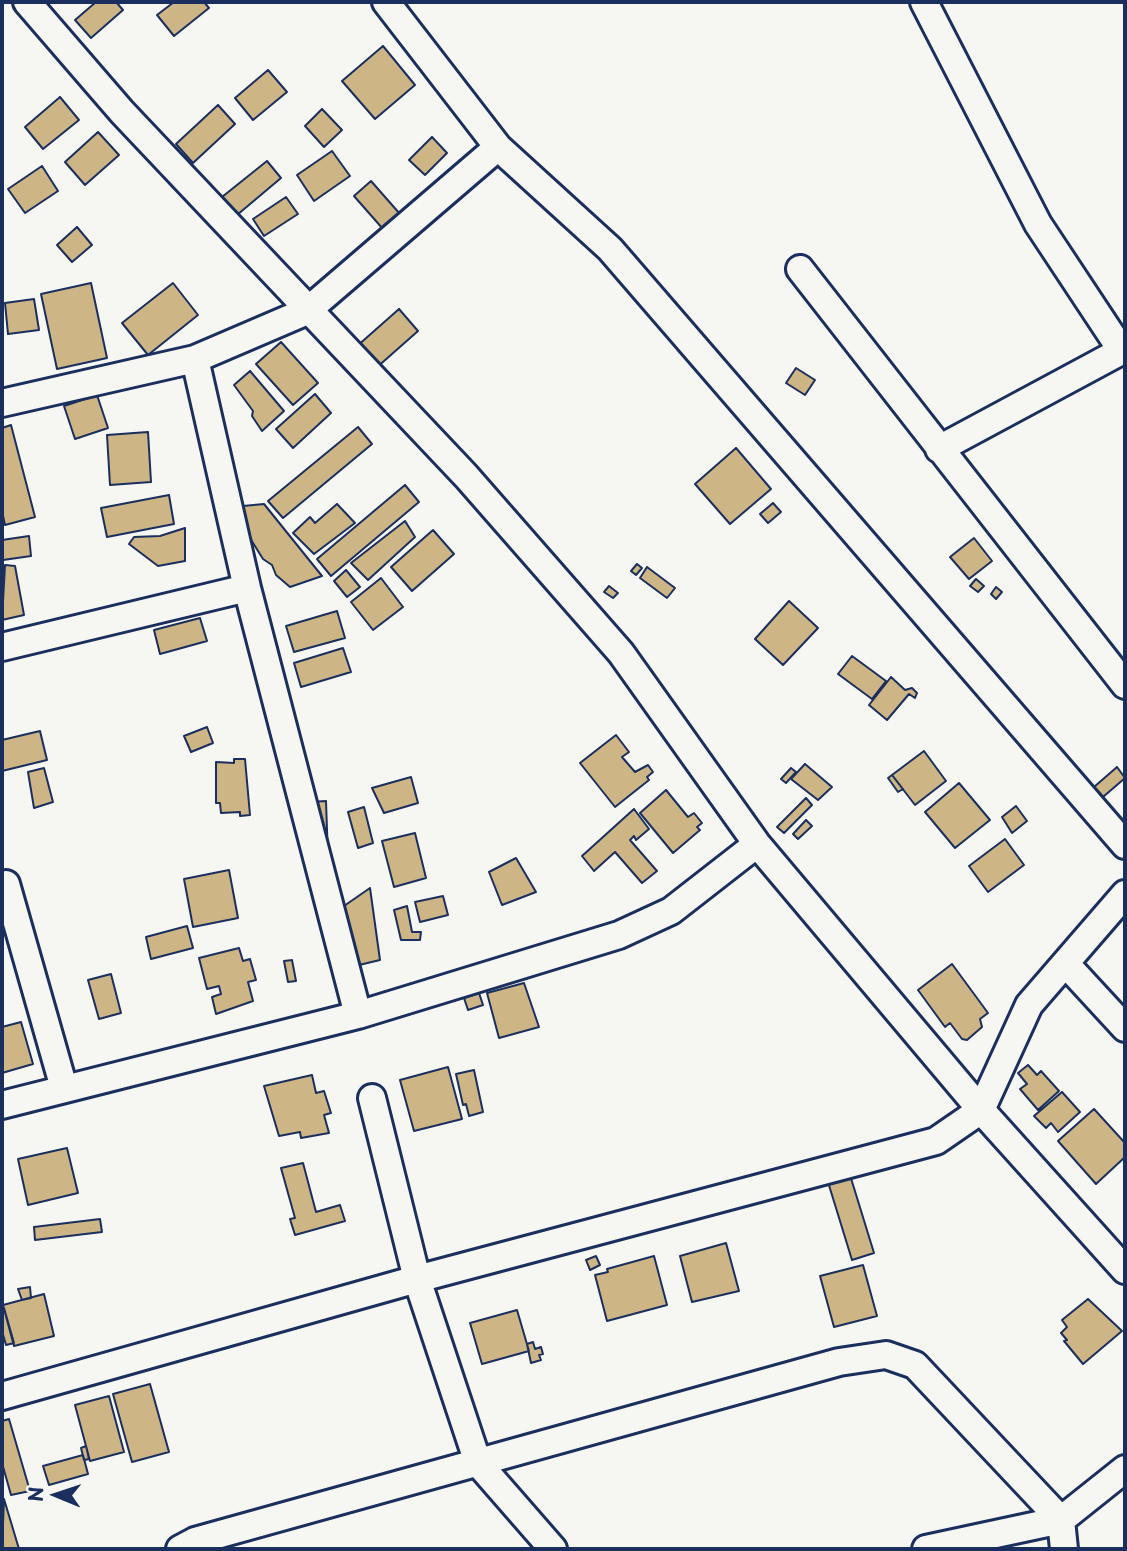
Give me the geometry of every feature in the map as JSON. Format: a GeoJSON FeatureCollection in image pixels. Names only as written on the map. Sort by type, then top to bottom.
{"type":"FeatureCollection","features":[{"type":"Feature","properties":{"kind":"street"},"geometry":{"type":"LineString","coordinates":[[27,2],[122,113],[466,476],[621,653],[757,844],[981,1110],[1125,1269]]}},
{"type":"Feature","properties":{"kind":"street"},"geometry":{"type":"LineString","coordinates":[[386,2],[498,147],[610,249],[1125,845]]}},
{"type":"Feature","properties":{"kind":"street"},"geometry":{"type":"LineString","coordinates":[[924,2],[1038,224],[1124,350],[939,449]]}},
{"type":"Feature","properties":{"kind":"street"},"geometry":{"type":"LineString","coordinates":[[2,403],[195,359],[307,311],[498,147]]}},
{"type":"Feature","properties":{"kind":"street"},"geometry":{"type":"LineString","coordinates":[[800,269],[1125,685]]}},
{"type":"Feature","properties":{"kind":"street"},"geometry":{"type":"LineString","coordinates":[[195,359],[247,587],[358,1015]]}},
{"type":"Feature","properties":{"kind":"street"},"geometry":{"type":"LineString","coordinates":[[2,647],[247,587]]}},
{"type":"Feature","properties":{"kind":"street"},"geometry":{"type":"LineString","coordinates":[[2,1105],[358,1015],[647,924],[671,911],[757,844]]}},
{"type":"Feature","properties":{"kind":"street"},"geometry":{"type":"LineString","coordinates":[[6,884],[64,1088]]}},
{"type":"Feature","properties":{"kind":"street"},"geometry":{"type":"LineString","coordinates":[[2,1395],[417,1279],[936,1141],[981,1110],[1029,1004],[1125,894]]}},
{"type":"Feature","properties":{"kind":"street"},"geometry":{"type":"LineString","coordinates":[[1066,964],[1125,1028]]}},
{"type":"Feature","properties":{"kind":"street"},"geometry":{"type":"LineString","coordinates":[[372,1098],[417,1279],[478,1464],[553,1549]]}},
{"type":"Feature","properties":{"kind":"street"},"geometry":{"type":"LineString","coordinates":[[180,1549],[195,1541],[839,1362],[886,1355],[915,1365],[1061,1520],[1064,1549]]}},
{"type":"Feature","properties":{"kind":"street"},"geometry":{"type":"LineString","coordinates":[[926,1549],[1061,1520],[1125,1469]]}},
{"type":"Feature","properties":{"kind":"building"},"geometry":{"type":"Polygon","coordinates":[[[96,2],[116,2],[123,10],[91,38],[75,20],[96,2]]]}},
{"type":"Feature","properties":{"kind":"building"},"geometry":{"type":"Polygon","coordinates":[[[174,2],[204,2],[209,8],[174,36],[157,15],[174,2]]]}},
{"type":"Feature","properties":{"kind":"building"},"geometry":{"type":"Polygon","coordinates":[[[383,46],[415,85],[375,119],[342,81],[383,46]]]}},
{"type":"Feature","properties":{"kind":"building"},"geometry":{"type":"Polygon","coordinates":[[[268,70],[287,92],[253,120],[235,98],[268,70]]]}},
{"type":"Feature","properties":{"kind":"building"},"geometry":{"type":"Polygon","coordinates":[[[60,97],[79,120],[43,149],[25,127],[60,97]]]}},
{"type":"Feature","properties":{"kind":"building"},"geometry":{"type":"Polygon","coordinates":[[[218,105],[235,124],[193,163],[176,144],[218,105]]]}},
{"type":"Feature","properties":{"kind":"building"},"geometry":{"type":"Polygon","coordinates":[[[322,109],[342,130],[324,147],[305,126],[322,109]]]}},
{"type":"Feature","properties":{"kind":"building"},"geometry":{"type":"Polygon","coordinates":[[[98,132],[119,155],[85,185],[65,162],[98,132]]]}},
{"type":"Feature","properties":{"kind":"building"},"geometry":{"type":"Polygon","coordinates":[[[432,137],[447,153],[425,175],[409,160],[432,137]]]}},
{"type":"Feature","properties":{"kind":"building"},"geometry":{"type":"Polygon","coordinates":[[[332,151],[350,176],[314,201],[297,175],[332,151]]]}},
{"type":"Feature","properties":{"kind":"building"},"geometry":{"type":"Polygon","coordinates":[[[267,161],[281,178],[237,215],[222,197],[267,161]]]}},
{"type":"Feature","properties":{"kind":"building"},"geometry":{"type":"Polygon","coordinates":[[[42,166],[58,191],[25,213],[8,189],[42,166]]]}},
{"type":"Feature","properties":{"kind":"building"},"geometry":{"type":"Polygon","coordinates":[[[371,181],[407,222],[390,237],[354,196],[371,181]]]}},
{"type":"Feature","properties":{"kind":"building"},"geometry":{"type":"Polygon","coordinates":[[[286,197],[298,214],[264,236],[253,219],[286,197]]]}},
{"type":"Feature","properties":{"kind":"building"},"geometry":{"type":"Polygon","coordinates":[[[77,227],[92,245],[72,262],[57,245],[77,227]]]}},
{"type":"Feature","properties":{"kind":"building"},"geometry":{"type":"Polygon","coordinates":[[[91,283],[107,358],[57,369],[41,294],[91,283]]]}},
{"type":"Feature","properties":{"kind":"building"},"geometry":{"type":"Polygon","coordinates":[[[173,283],[198,315],[148,355],[122,323],[173,283]]]}},
{"type":"Feature","properties":{"kind":"building"},"geometry":{"type":"Polygon","coordinates":[[[34,299],[39,330],[8,334],[5,303],[34,299]]]}},
{"type":"Feature","properties":{"kind":"building"},"geometry":{"type":"Polygon","coordinates":[[[399,309],[418,331],[375,369],[356,347],[399,309]]]}},
{"type":"Feature","properties":{"kind":"building"},"geometry":{"type":"Polygon","coordinates":[[[281,342],[318,383],[293,405],[256,364],[281,342]]]}},
{"type":"Feature","properties":{"kind":"building"},"geometry":{"type":"Polygon","coordinates":[[[796,368],[815,380],[805,395],[786,383],[796,368]]]}},
{"type":"Feature","properties":{"kind":"building"},"geometry":{"type":"Polygon","coordinates":[[[250,371],[284,411],[262,431],[252,416],[253,411],[234,385],[250,371]]]}},
{"type":"Feature","properties":{"kind":"building"},"geometry":{"type":"Polygon","coordinates":[[[315,394],[331,413],[293,448],[276,429],[315,394]]]}},
{"type":"Feature","properties":{"kind":"building"},"geometry":{"type":"Polygon","coordinates":[[[97,395],[108,428],[75,439],[64,406],[97,395]]]}},
{"type":"Feature","properties":{"kind":"building"},"geometry":{"type":"Polygon","coordinates":[[[11,425],[35,517],[5,525],[2,511],[2,428],[11,425]]]}},
{"type":"Feature","properties":{"kind":"building"},"geometry":{"type":"Polygon","coordinates":[[[358,427],[372,444],[283,518],[268,501],[358,427]]]}},
{"type":"Feature","properties":{"kind":"building"},"geometry":{"type":"Polygon","coordinates":[[[148,432],[151,482],[110,485],[107,435],[148,432]]]}},
{"type":"Feature","properties":{"kind":"building"},"geometry":{"type":"Polygon","coordinates":[[[736,448],[771,489],[730,524],[695,484],[736,448]]]}},
{"type":"Feature","properties":{"kind":"building"},"geometry":{"type":"Polygon","coordinates":[[[405,485],[419,502],[331,576],[317,559],[405,485]]]}},
{"type":"Feature","properties":{"kind":"building"},"geometry":{"type":"Polygon","coordinates":[[[169,495],[174,524],[107,537],[101,508],[169,495]]]}},
{"type":"Feature","properties":{"kind":"building"},"geometry":{"type":"Polygon","coordinates":[[[773,503],[781,512],[768,523],[760,514],[773,503]]]}},
{"type":"Feature","properties":{"kind":"building"},"geometry":{"type":"Polygon","coordinates":[[[264,504],[322,576],[290,587],[276,575],[272,565],[263,559],[245,530],[243,506],[264,504]]]}},
{"type":"Feature","properties":{"kind":"building"},"geometry":{"type":"Polygon","coordinates":[[[337,504],[355,523],[314,554],[293,533],[310,517],[315,523],[337,504]]]}},
{"type":"Feature","properties":{"kind":"building"},"geometry":{"type":"Polygon","coordinates":[[[405,521],[415,537],[368,580],[351,563],[405,521]]]}},
{"type":"Feature","properties":{"kind":"building"},"geometry":{"type":"Polygon","coordinates":[[[185,528],[185,561],[158,566],[129,544],[134,537],[160,536],[185,528]]]}},
{"type":"Feature","properties":{"kind":"building"},"geometry":{"type":"Polygon","coordinates":[[[433,530],[454,554],[412,591],[391,567],[433,530]]]}},
{"type":"Feature","properties":{"kind":"building"},"geometry":{"type":"Polygon","coordinates":[[[29,536],[31,556],[3,560],[2,540],[29,536]]]}},
{"type":"Feature","properties":{"kind":"building"},"geometry":{"type":"Polygon","coordinates":[[[974,538],[992,561],[969,579],[950,557],[974,538]]]}},
{"type":"Feature","properties":{"kind":"building"},"geometry":{"type":"Polygon","coordinates":[[[637,564],[642,568],[636,575],[631,571],[637,564]]]}},
{"type":"Feature","properties":{"kind":"building"},"geometry":{"type":"Polygon","coordinates":[[[5,565],[15,566],[24,615],[2,620],[5,565]]]}},
{"type":"Feature","properties":{"kind":"building"},"geometry":{"type":"Polygon","coordinates":[[[647,567],[675,588],[667,598],[640,578],[647,567]]]}},
{"type":"Feature","properties":{"kind":"building"},"geometry":{"type":"Polygon","coordinates":[[[346,570],[360,587],[347,597],[334,581],[346,570]]]}},
{"type":"Feature","properties":{"kind":"building"},"geometry":{"type":"Polygon","coordinates":[[[381,578],[403,607],[373,630],[351,602],[381,578]]]}},
{"type":"Feature","properties":{"kind":"building"},"geometry":{"type":"Polygon","coordinates":[[[976,579],[984,586],[978,592],[970,586],[976,579]]]}},
{"type":"Feature","properties":{"kind":"building"},"geometry":{"type":"Polygon","coordinates":[[[609,586],[618,593],[613,598],[604,592],[609,586]]]}},
{"type":"Feature","properties":{"kind":"building"},"geometry":{"type":"Polygon","coordinates":[[[996,587],[1002,592],[996,599],[991,594],[996,587]]]}},
{"type":"Feature","properties":{"kind":"building"},"geometry":{"type":"Polygon","coordinates":[[[789,601],[818,628],[783,665],[755,639],[789,601]]]}},
{"type":"Feature","properties":{"kind":"building"},"geometry":{"type":"Polygon","coordinates":[[[337,611],[345,638],[294,652],[286,626],[337,611]]]}},
{"type":"Feature","properties":{"kind":"building"},"geometry":{"type":"Polygon","coordinates":[[[200,618],[207,641],[160,654],[154,630],[200,618]]]}},
{"type":"Feature","properties":{"kind":"building"},"geometry":{"type":"Polygon","coordinates":[[[343,648],[351,672],[301,687],[294,663],[343,648]]]}},
{"type":"Feature","properties":{"kind":"building"},"geometry":{"type":"Polygon","coordinates":[[[852,656],[886,681],[872,699],[838,674],[852,656]]]}},
{"type":"Feature","properties":{"kind":"building"},"geometry":{"type":"Polygon","coordinates":[[[891,677],[905,690],[912,688],[917,693],[915,698],[909,694],[887,720],[869,705],[891,677]]]}},
{"type":"Feature","properties":{"kind":"building"},"geometry":{"type":"Polygon","coordinates":[[[207,727],[213,743],[191,752],[184,736],[207,727]]]}},
{"type":"Feature","properties":{"kind":"building"},"geometry":{"type":"Polygon","coordinates":[[[40,731],[47,760],[2,771],[2,740],[40,731]]]}},
{"type":"Feature","properties":{"kind":"building"},"geometry":{"type":"Polygon","coordinates":[[[616,735],[629,752],[622,757],[635,772],[648,765],[653,772],[647,777],[649,780],[615,807],[580,763],[616,735]]]}},
{"type":"Feature","properties":{"kind":"building"},"geometry":{"type":"Polygon","coordinates":[[[924,751],[946,781],[915,805],[892,775],[924,751]]]}},
{"type":"Feature","properties":{"kind":"building"},"geometry":{"type":"Polygon","coordinates":[[[234,759],[245,759],[250,815],[240,816],[240,812],[221,813],[220,803],[216,803],[216,762],[234,763],[234,759]]]}},
{"type":"Feature","properties":{"kind":"building"},"geometry":{"type":"Polygon","coordinates":[[[805,764],[832,787],[818,800],[791,779],[805,764]]]}},
{"type":"Feature","properties":{"kind":"building"},"geometry":{"type":"Polygon","coordinates":[[[1117,767],[1125,778],[1103,797],[1094,787],[1117,767]]]}},
{"type":"Feature","properties":{"kind":"building"},"geometry":{"type":"Polygon","coordinates":[[[44,768],[53,802],[34,808],[28,772],[44,768]]]}},
{"type":"Feature","properties":{"kind":"building"},"geometry":{"type":"Polygon","coordinates":[[[791,768],[796,772],[786,783],[781,779],[791,768]]]}},
{"type":"Feature","properties":{"kind":"building"},"geometry":{"type":"Polygon","coordinates":[[[892,775],[903,789],[898,792],[888,778],[892,775]]]}},
{"type":"Feature","properties":{"kind":"building"},"geometry":{"type":"Polygon","coordinates":[[[411,777],[418,803],[384,813],[372,788],[411,777]]]}},
{"type":"Feature","properties":{"kind":"building"},"geometry":{"type":"Polygon","coordinates":[[[959,783],[990,820],[955,848],[925,812],[959,783]]]}},
{"type":"Feature","properties":{"kind":"building"},"geometry":{"type":"Polygon","coordinates":[[[666,790],[688,817],[694,813],[702,823],[697,827],[700,830],[673,853],[640,813],[666,790]]]}},
{"type":"Feature","properties":{"kind":"building"},"geometry":{"type":"Polygon","coordinates":[[[806,798],[812,805],[784,833],[777,827],[806,798]]]}},
{"type":"Feature","properties":{"kind":"building"},"geometry":{"type":"Polygon","coordinates":[[[326,801],[328,858],[309,802],[326,801]]]}},
{"type":"Feature","properties":{"kind":"building"},"geometry":{"type":"Polygon","coordinates":[[[1016,806],[1027,821],[1012,833],[1002,817],[1016,806]]]}},
{"type":"Feature","properties":{"kind":"building"},"geometry":{"type":"Polygon","coordinates":[[[364,807],[373,843],[358,848],[348,812],[364,807]]]}},
{"type":"Feature","properties":{"kind":"building"},"geometry":{"type":"Polygon","coordinates":[[[634,809],[649,829],[636,840],[634,836],[630,840],[657,871],[642,883],[615,852],[594,871],[582,856],[634,809]]]}},
{"type":"Feature","properties":{"kind":"building"},"geometry":{"type":"Polygon","coordinates":[[[806,820],[812,826],[798,839],[793,834],[806,820]]]}},
{"type":"Feature","properties":{"kind":"building"},"geometry":{"type":"Polygon","coordinates":[[[415,833],[426,878],[394,887],[382,841],[415,833]]]}},
{"type":"Feature","properties":{"kind":"building"},"geometry":{"type":"Polygon","coordinates":[[[1005,839],[1024,865],[988,892],[969,866],[1005,839]]]}},
{"type":"Feature","properties":{"kind":"building"},"geometry":{"type":"Polygon","coordinates":[[[516,858],[536,892],[502,905],[489,872],[516,858]]]}},
{"type":"Feature","properties":{"kind":"building"},"geometry":{"type":"Polygon","coordinates":[[[229,870],[238,918],[193,927],[184,879],[229,870]]]}},
{"type":"Feature","properties":{"kind":"building"},"geometry":{"type":"Polygon","coordinates":[[[370,888],[380,960],[359,965],[357,977],[345,934],[344,906],[370,888]]]}},
{"type":"Feature","properties":{"kind":"building"},"geometry":{"type":"Polygon","coordinates":[[[443,896],[448,915],[420,922],[415,902],[443,896]]]}},
{"type":"Feature","properties":{"kind":"building"},"geometry":{"type":"Polygon","coordinates":[[[407,906],[412,932],[421,932],[420,940],[401,940],[394,910],[407,906]]]}},
{"type":"Feature","properties":{"kind":"building"},"geometry":{"type":"Polygon","coordinates":[[[187,926],[193,948],[151,959],[146,937],[187,926]]]}},
{"type":"Feature","properties":{"kind":"building"},"geometry":{"type":"Polygon","coordinates":[[[239,948],[243,961],[250,959],[256,980],[248,982],[253,1001],[216,1014],[212,997],[221,994],[219,986],[207,989],[199,958],[239,948]]]}},
{"type":"Feature","properties":{"kind":"building"},"geometry":{"type":"Polygon","coordinates":[[[292,960],[296,981],[288,982],[284,961],[292,960]]]}},
{"type":"Feature","properties":{"kind":"building"},"geometry":{"type":"Polygon","coordinates":[[[952,964],[988,1013],[980,1019],[982,1027],[967,1040],[962,1039],[950,1023],[945,1027],[918,990],[952,964]]]}},
{"type":"Feature","properties":{"kind":"building"},"geometry":{"type":"Polygon","coordinates":[[[111,974],[121,1013],[99,1019],[88,980],[111,974]]]}},
{"type":"Feature","properties":{"kind":"building"},"geometry":{"type":"Polygon","coordinates":[[[524,983],[539,1027],[499,1038],[487,993],[524,983]]]}},
{"type":"Feature","properties":{"kind":"building"},"geometry":{"type":"Polygon","coordinates":[[[479,993],[483,1005],[468,1010],[464,998],[479,993]]]}},
{"type":"Feature","properties":{"kind":"building"},"geometry":{"type":"Polygon","coordinates":[[[21,1022],[33,1064],[2,1073],[2,1027],[21,1022]]]}},
{"type":"Feature","properties":{"kind":"building"},"geometry":{"type":"Polygon","coordinates":[[[1028,1065],[1037,1075],[1041,1071],[1059,1091],[1038,1110],[1020,1089],[1027,1084],[1018,1073],[1028,1065]]]}},
{"type":"Feature","properties":{"kind":"building"},"geometry":{"type":"Polygon","coordinates":[[[448,1067],[462,1119],[414,1131],[400,1080],[448,1067]]]}},
{"type":"Feature","properties":{"kind":"building"},"geometry":{"type":"Polygon","coordinates":[[[474,1070],[483,1112],[469,1116],[466,1104],[463,1105],[456,1074],[474,1070]]]}},
{"type":"Feature","properties":{"kind":"building"},"geometry":{"type":"Polygon","coordinates":[[[312,1075],[316,1093],[324,1091],[331,1113],[324,1115],[329,1133],[301,1138],[300,1132],[279,1136],[264,1086],[312,1075]]]}},
{"type":"Feature","properties":{"kind":"building"},"geometry":{"type":"Polygon","coordinates":[[[1062,1092],[1080,1112],[1058,1132],[1051,1123],[1046,1128],[1034,1116],[1062,1092]]]}},
{"type":"Feature","properties":{"kind":"building"},"geometry":{"type":"Polygon","coordinates":[[[1094,1109],[1125,1143],[1125,1157],[1096,1184],[1058,1141],[1094,1109]]]}},
{"type":"Feature","properties":{"kind":"building"},"geometry":{"type":"Polygon","coordinates":[[[67,1148],[78,1193],[28,1205],[18,1159],[67,1148]]]}},
{"type":"Feature","properties":{"kind":"building"},"geometry":{"type":"Polygon","coordinates":[[[303,1163],[316,1212],[340,1205],[345,1221],[295,1235],[290,1219],[295,1218],[281,1168],[303,1163]]]}},
{"type":"Feature","properties":{"kind":"building"},"geometry":{"type":"Polygon","coordinates":[[[850,1175],[874,1253],[852,1260],[828,1182],[850,1175]]]}},
{"type":"Feature","properties":{"kind":"building"},"geometry":{"type":"Polygon","coordinates":[[[100,1219],[102,1232],[35,1240],[34,1227],[100,1219]]]}},
{"type":"Feature","properties":{"kind":"building"},"geometry":{"type":"Polygon","coordinates":[[[726,1243],[739,1291],[692,1302],[680,1256],[726,1243]]]}},
{"type":"Feature","properties":{"kind":"building"},"geometry":{"type":"Polygon","coordinates":[[[596,1256],[600,1265],[590,1270],[586,1260],[596,1256]]]}},
{"type":"Feature","properties":{"kind":"building"},"geometry":{"type":"Polygon","coordinates":[[[654,1256],[667,1305],[607,1321],[595,1275],[654,1256]]]}},
{"type":"Feature","properties":{"kind":"building"},"geometry":{"type":"Polygon","coordinates":[[[863,1265],[877,1316],[834,1327],[820,1276],[863,1265]]]}},
{"type":"Feature","properties":{"kind":"building"},"geometry":{"type":"Polygon","coordinates":[[[30,1287],[31,1298],[22,1300],[18,1289],[30,1287]]]}},
{"type":"Feature","properties":{"kind":"building"},"geometry":{"type":"Polygon","coordinates":[[[44,1294],[54,1336],[14,1346],[3,1305],[44,1294]]]}},
{"type":"Feature","properties":{"kind":"building"},"geometry":{"type":"Polygon","coordinates":[[[1088,1299],[1122,1331],[1083,1364],[1064,1341],[1067,1340],[1061,1333],[1067,1327],[1062,1320],[1088,1299]]]}},
{"type":"Feature","properties":{"kind":"building"},"geometry":{"type":"Polygon","coordinates":[[[4,1308],[14,1343],[6,1345],[2,1331],[4,1308]]]}},
{"type":"Feature","properties":{"kind":"building"},"geometry":{"type":"Polygon","coordinates":[[[517,1310],[529,1351],[482,1364],[470,1323],[517,1310]]]}},
{"type":"Feature","properties":{"kind":"building"},"geometry":{"type":"Polygon","coordinates":[[[533,1342],[535,1349],[541,1347],[543,1354],[539,1355],[541,1360],[531,1363],[527,1344],[533,1342]]]}},
{"type":"Feature","properties":{"kind":"building"},"geometry":{"type":"Polygon","coordinates":[[[150,1384],[169,1452],[132,1462],[113,1394],[150,1384]]]}},
{"type":"Feature","properties":{"kind":"building"},"geometry":{"type":"Polygon","coordinates":[[[109,1396],[124,1452],[90,1461],[75,1405],[109,1396]]]}},
{"type":"Feature","properties":{"kind":"building"},"geometry":{"type":"Polygon","coordinates":[[[9,1419],[30,1491],[11,1495],[2,1463],[2,1421],[9,1419]]]}},
{"type":"Feature","properties":{"kind":"building"},"geometry":{"type":"Polygon","coordinates":[[[86,1446],[89,1459],[84,1460],[81,1448],[86,1446]]]}},
{"type":"Feature","properties":{"kind":"building"},"geometry":{"type":"Polygon","coordinates":[[[83,1455],[88,1474],[49,1485],[43,1466],[83,1455]]]}},
{"type":"Feature","properties":{"kind":"building"},"geometry":{"type":"Polygon","coordinates":[[[4,1499],[19,1549],[2,1549],[4,1499]]]}}]}
